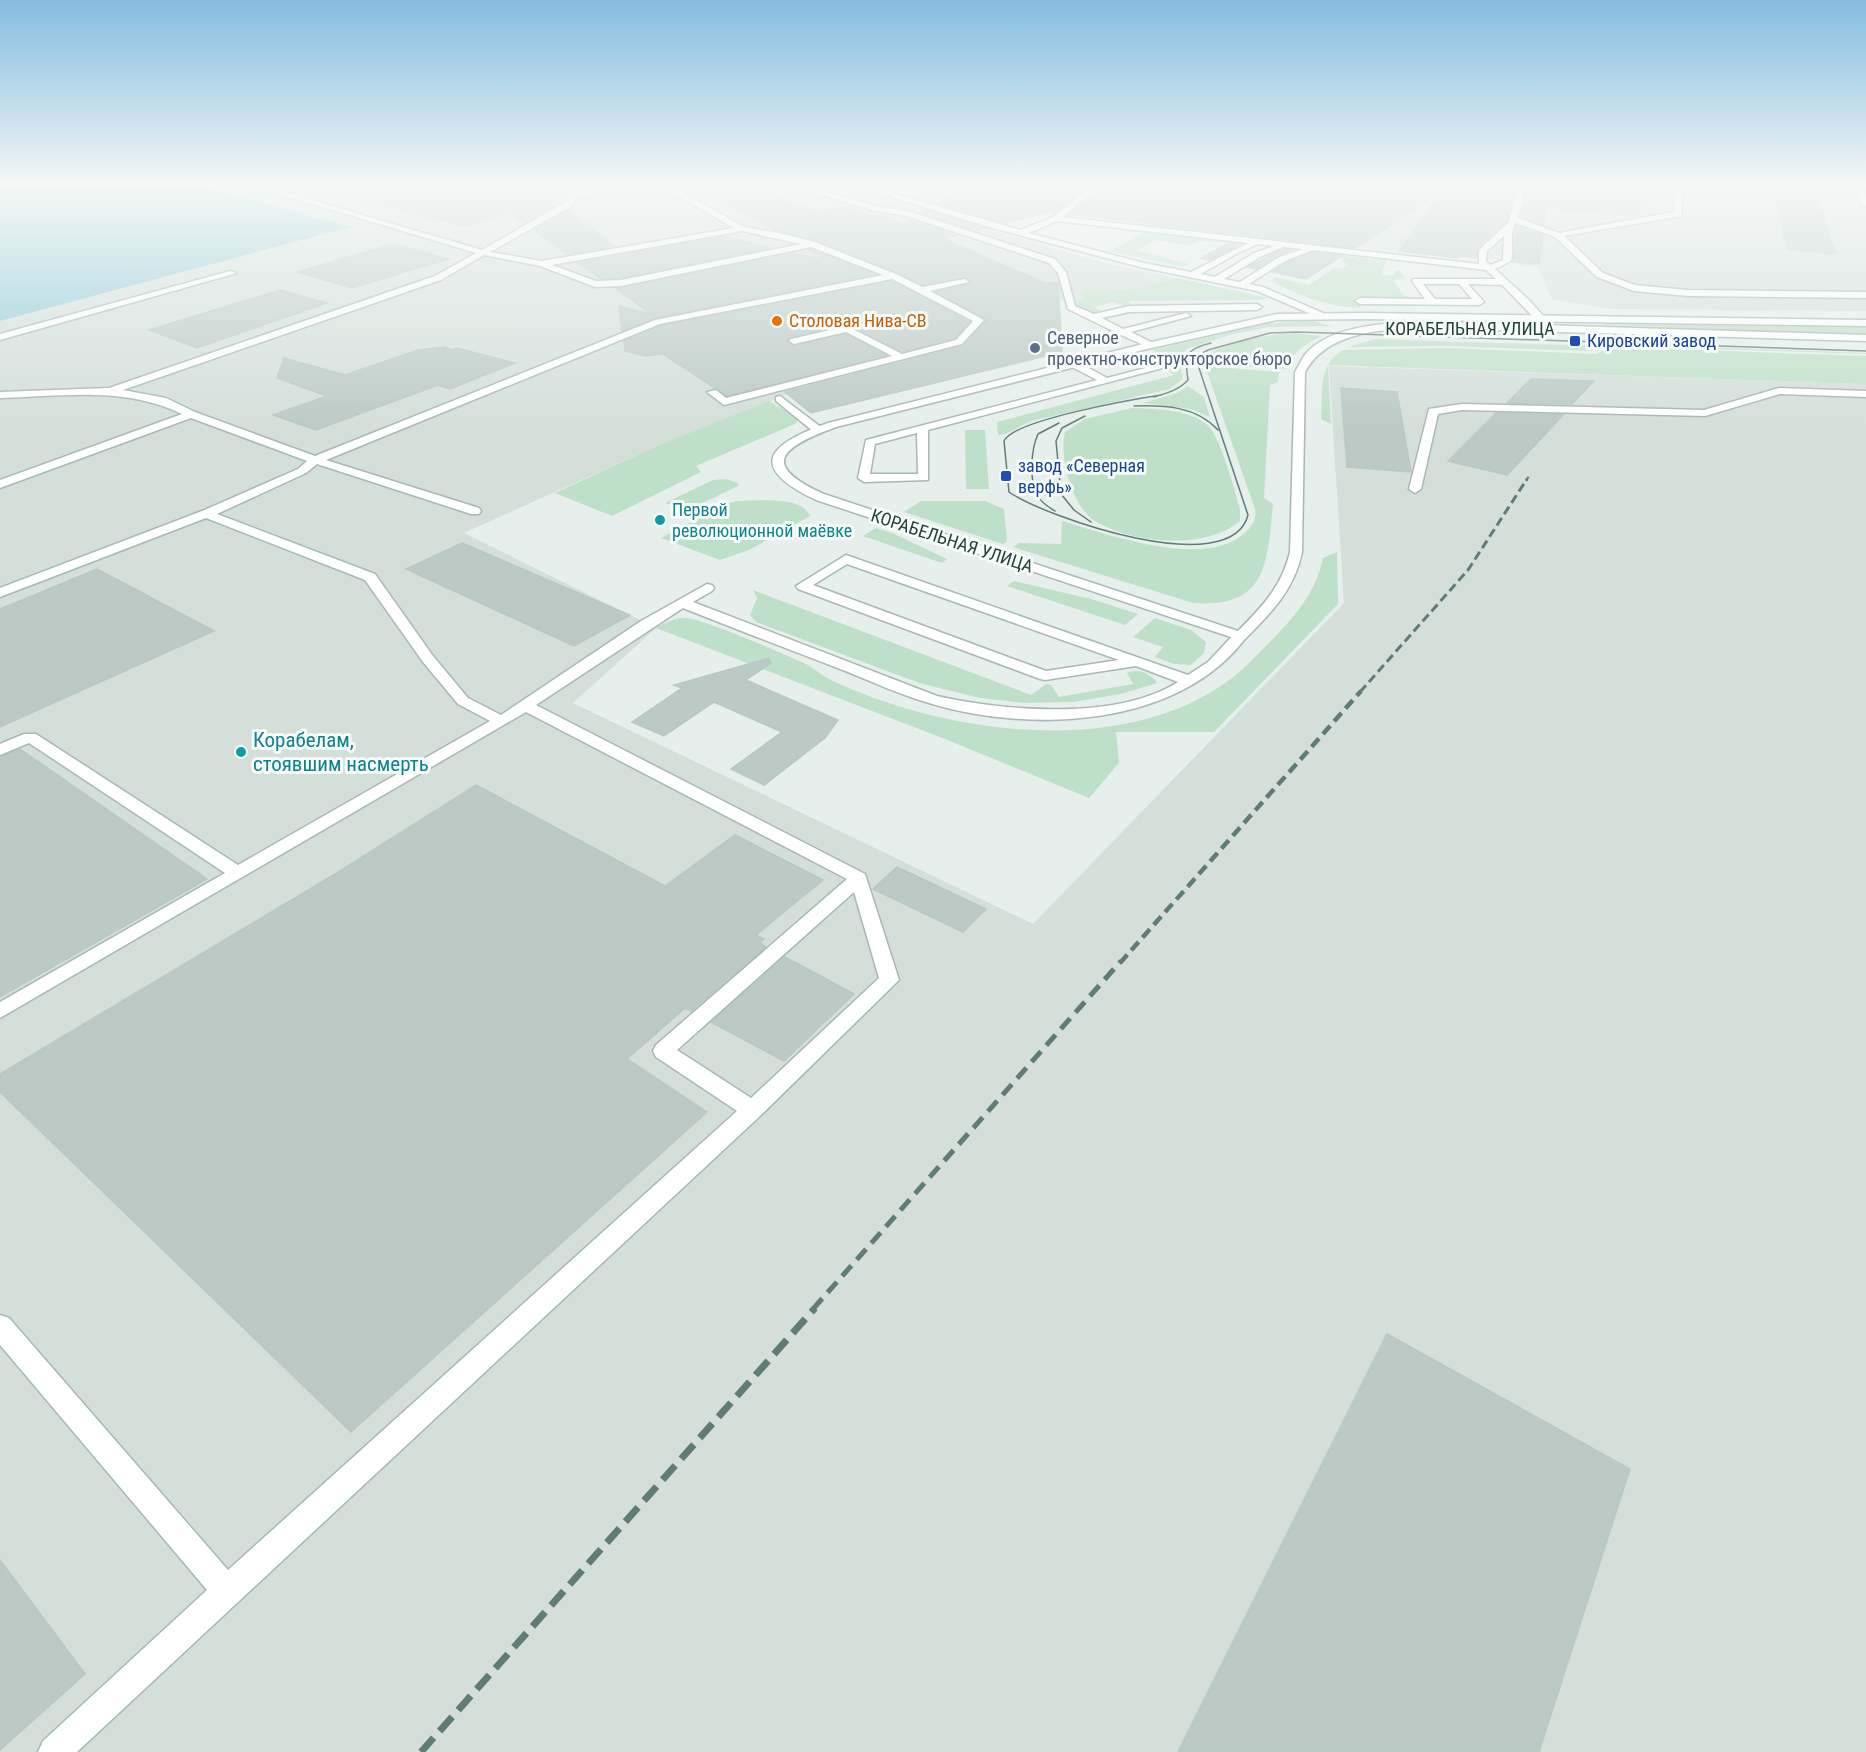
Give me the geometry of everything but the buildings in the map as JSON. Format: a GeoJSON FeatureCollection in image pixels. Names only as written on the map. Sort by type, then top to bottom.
{"type":"FeatureCollection","features":[{"type":"Feature","properties":{"kind":"street"},"geometry":{"type":"LineString","coordinates":[[110,391],[236,346],[409,290],[457,268]]}},
{"type":"Feature","properties":{"kind":"street"},"geometry":{"type":"LineString","coordinates":[[552,268],[595,284],[621,283],[696,268]]}},
{"type":"Feature","properties":{"kind":"street"},"geometry":{"type":"LineString","coordinates":[[712,392],[723,402],[959,342],[980,320],[872,268]]}},
{"type":"Feature","properties":{"kind":"street"},"geometry":{"type":"LineString","coordinates":[[1058,268],[1062,272],[1071,307],[1150,345]]}},
{"type":"Feature","properties":{"kind":"street"},"geometry":{"type":"LineString","coordinates":[[1160,268],[1260,289],[1334,320],[1346,328],[1347,333],[1343,337]]}},
{"type":"Feature","properties":{"kind":"street"},"geometry":{"type":"LineString","coordinates":[[1181,273],[1190,268]]}},
{"type":"Feature","properties":{"kind":"street"},"geometry":{"type":"LineString","coordinates":[[1193,275],[1206,268]]}},
{"type":"Feature","properties":{"kind":"street"},"geometry":{"type":"LineString","coordinates":[[1205,278],[1222,268]]}},
{"type":"Feature","properties":{"kind":"street"},"geometry":{"type":"LineString","coordinates":[[1217,280],[1237,268]]}},
{"type":"Feature","properties":{"kind":"street"},"geometry":{"type":"LineString","coordinates":[[1230,282],[1253,268]]}},
{"type":"Feature","properties":{"kind":"street"},"geometry":{"type":"LineString","coordinates":[[1242,285],[1269,268]]}},
{"type":"Feature","properties":{"kind":"street"},"geometry":{"type":"LineString","coordinates":[[1491,268],[1549,328]]}},
{"type":"Feature","properties":{"kind":"street"},"geometry":{"type":"LineString","coordinates":[[1592,268],[1600,275],[1634,288],[1688,292],[1866,295]]}},
{"type":"Feature","properties":{"kind":"street"},"geometry":{"type":"LineString","coordinates":[[0,337],[233,273]]}},
{"type":"Feature","properties":{"kind":"street"},"geometry":{"type":"LineString","coordinates":[[0,593],[206,514],[302,471],[315,460],[658,322],[893,276]]}},
{"type":"Feature","properties":{"kind":"street"},"geometry":{"type":"LineString","coordinates":[[1431,302],[1416,281],[1505,282]]}},
{"type":"Feature","properties":{"kind":"street"},"geometry":{"type":"LineString","coordinates":[[1360,301],[1479,302],[1461,281]]}},
{"type":"Feature","properties":{"kind":"street"},"geometry":{"type":"LineString","coordinates":[[922,290],[965,282]]}},
{"type":"Feature","properties":{"kind":"street"},"geometry":{"type":"LineString","coordinates":[[1090,318],[1129,309],[1257,307]]}},
{"type":"Feature","properties":{"kind":"street"},"geometry":{"type":"LineString","coordinates":[[1077,343],[1220,308]]}},
{"type":"Feature","properties":{"kind":"street","name":"КОРАБЕЛЬНАЯ УЛИЦА"},"geometry":{"type":"LineString","coordinates":[[1866,323],[1320,315],[1252,321],[818,430],[789,444],[778,455],[777,462],[782,476],[802,490],[1240,636],[1281,594],[1295,562],[1300,372],[1307,357],[1318,348],[1343,337],[1406,326],[1866,338]]}},
{"type":"Feature","properties":{"kind":"street"},"geometry":{"type":"LineString","coordinates":[[794,340],[847,329],[901,357]]}},
{"type":"Feature","properties":{"kind":"street"},"geometry":{"type":"LineString","coordinates":[[1074,364],[1106,381]]}},
{"type":"Feature","properties":{"kind":"street"},"geometry":{"type":"LineString","coordinates":[[922,429],[924,478],[864,478],[870,442],[1165,366]]}},
{"type":"Feature","properties":{"kind":"street"},"geometry":{"type":"LineString","coordinates":[[0,394],[110,391],[162,400],[191,414],[315,460],[475,511]]}},
{"type":"Feature","properties":{"kind":"street"},"geometry":{"type":"LineString","coordinates":[[1415,489],[1433,411],[1462,407],[1706,413],[1779,391],[1866,394]]}},
{"type":"Feature","properties":{"kind":"street"},"geometry":{"type":"LineString","coordinates":[[780,399],[818,430]]}},
{"type":"Feature","properties":{"kind":"street"},"geometry":{"type":"LineString","coordinates":[[0,484],[191,414]]}},
{"type":"Feature","properties":{"kind":"street"},"geometry":{"type":"LineString","coordinates":[[206,514],[370,577],[428,659],[463,701],[502,720]]}},
{"type":"Feature","properties":{"kind":"street"},"geometry":{"type":"LineString","coordinates":[[1136,662],[1046,676],[803,586],[846,559],[1191,681]]}},
{"type":"Feature","properties":{"kind":"street"},"geometry":{"type":"LineString","coordinates":[[0,1011],[526,706],[646,624],[708,588]]}},
{"type":"Feature","properties":{"kind":"street"},"geometry":{"type":"LineString","coordinates":[[682,603],[906,691],[967,708],[1023,714],[1106,709],[1148,700],[1191,681],[1209,670],[1240,636]]}},
{"type":"Feature","properties":{"kind":"street"},"geometry":{"type":"LineString","coordinates":[[54,1752],[752,1110],[889,980],[860,878],[526,706]]}},
{"type":"Feature","properties":{"kind":"street"},"geometry":{"type":"LineString","coordinates":[[0,750],[30,736],[237,873]]}},
{"type":"Feature","properties":{"kind":"street"},"geometry":{"type":"LineString","coordinates":[[752,1110],[663,1051],[860,878]]}},
{"type":"Feature","properties":{"kind":"street"},"geometry":{"type":"LineString","coordinates":[[0,1326],[227,1591]]}},
{"type":"Feature","properties":{"kind":"shaded area"},"geometry":{"type":"Polygon","coordinates":[[[198,268],[1127,268],[1253,294],[1083,300],[999,299],[991,344],[788,394],[659,445],[464,533],[656,628],[573,703],[1033,924],[1344,603],[1329,366],[1866,384],[1866,1752],[0,1752],[0,321],[198,268]]]}},
{"type":"Feature","properties":{"kind":"shaded area"},"geometry":{"type":"Polygon","coordinates":[[[1538,268],[1866,268],[1866,311],[1612,309],[1552,299],[1538,268]]]}},
{"type":"Feature","properties":{"kind":"green space"},"geometry":{"type":"Polygon","coordinates":[[[1334,268],[1384,268],[1381,274],[1393,276],[1396,271],[1400,271],[1405,279],[1393,280],[1404,296],[1419,298],[1355,297],[1361,308],[1338,306],[1295,292],[1272,280],[1275,277],[1309,285],[1334,268]]]}},
{"type":"Feature","properties":{"kind":"green space"},"geometry":{"type":"Polygon","coordinates":[[[1176,278],[1268,298],[1129,301],[1130,305],[1124,306],[1114,302],[1094,307],[1100,310],[1098,312],[1088,312],[1076,305],[1076,300],[1083,300],[1082,291],[1152,286],[1176,278]]]}},
{"type":"Feature","properties":{"kind":"green space"},"geometry":{"type":"Polygon","coordinates":[[[1309,320],[1331,326],[1268,327],[1230,335],[1187,349],[1180,356],[1179,363],[1152,350],[1266,324],[1309,320]]]}},
{"type":"Feature","properties":{"kind":"green space"},"geometry":{"type":"Polygon","coordinates":[[[1603,325],[1866,327],[1866,334],[1603,325]]]}},
{"type":"Feature","properties":{"kind":"green space"},"geometry":{"type":"Polygon","coordinates":[[[1295,333],[1323,336],[1296,352],[1286,369],[1204,363],[1207,355],[1238,342],[1295,333]]]}},
{"type":"Feature","properties":{"kind":"green space"},"geometry":{"type":"Polygon","coordinates":[[[1375,339],[1602,346],[1591,351],[1444,346],[1349,347],[1375,339]]]}},
{"type":"Feature","properties":{"kind":"green space"},"geometry":{"type":"Polygon","coordinates":[[[1618,344],[1866,353],[1866,354],[1622,346],[1618,344]]]}},
{"type":"Feature","properties":{"kind":"green space"},"geometry":{"type":"Polygon","coordinates":[[[1611,347],[1866,356],[1866,384],[1328,365],[1343,350],[1446,348],[1596,354],[1611,347]]]}},
{"type":"Feature","properties":{"kind":"green space"},"geometry":{"type":"Polygon","coordinates":[[[1180,366],[1183,379],[1170,389],[1031,421],[1010,432],[998,435],[997,422],[1174,375],[1167,370],[1180,366]]]}},
{"type":"Feature","properties":{"kind":"green space"},"geometry":{"type":"Polygon","coordinates":[[[1205,366],[1279,372],[1278,382],[1270,385],[1264,498],[1273,504],[1269,545],[1259,578],[1250,589],[1236,598],[1218,603],[1193,603],[1013,547],[1019,543],[1061,544],[1062,521],[1129,540],[1181,549],[1206,549],[1227,544],[1245,533],[1254,522],[1255,509],[1205,366]]]}},
{"type":"Feature","properties":{"kind":"green space"},"geometry":{"type":"Polygon","coordinates":[[[1328,366],[1331,424],[1321,419],[1323,380],[1328,366]]]}},
{"type":"Feature","properties":{"kind":"green space"},"geometry":{"type":"Polygon","coordinates":[[[1188,386],[1204,397],[1210,417],[1191,409],[1143,403],[1177,393],[1188,386]]]}},
{"type":"Feature","properties":{"kind":"green space"},"geometry":{"type":"Polygon","coordinates":[[[769,401],[800,419],[797,423],[696,466],[701,472],[612,516],[555,493],[659,445],[769,401]]]}},
{"type":"Feature","properties":{"kind":"green space"},"geometry":{"type":"Polygon","coordinates":[[[1132,408],[1179,412],[1197,418],[1211,429],[1222,450],[1231,476],[1240,509],[1240,521],[1225,531],[1208,537],[1168,540],[1148,539],[1110,529],[1087,514],[1080,505],[1069,481],[1064,454],[1065,432],[1085,419],[1132,408]]]}},
{"type":"Feature","properties":{"kind":"green space"},"geometry":{"type":"Polygon","coordinates":[[[965,430],[985,430],[989,489],[966,489],[965,430]]]}},
{"type":"Feature","properties":{"kind":"green space"},"geometry":{"type":"Polygon","coordinates":[[[726,479],[738,483],[738,486],[688,510],[665,503],[713,480],[726,479]]]}},
{"type":"Feature","properties":{"kind":"green space"},"geometry":{"type":"Polygon","coordinates":[[[736,501],[788,502],[805,509],[810,516],[749,550],[720,560],[661,538],[720,506],[736,501]]]}},
{"type":"Feature","properties":{"kind":"green space"},"geometry":{"type":"Polygon","coordinates":[[[921,501],[985,501],[1004,509],[1007,541],[1003,544],[904,512],[921,501]]]}},
{"type":"Feature","properties":{"kind":"green space"},"geometry":{"type":"Polygon","coordinates":[[[876,528],[892,533],[947,559],[942,563],[863,536],[876,528]]]}},
{"type":"Feature","properties":{"kind":"green space"},"geometry":{"type":"Polygon","coordinates":[[[1337,552],[1338,604],[1214,732],[1116,732],[1119,763],[1089,798],[945,739],[656,628],[681,618],[709,624],[798,660],[831,680],[879,700],[933,716],[990,726],[1048,730],[1105,727],[1160,715],[1210,693],[1252,660],[1285,626],[1312,588],[1323,558],[1337,552]]]}},
{"type":"Feature","properties":{"kind":"green space"},"geometry":{"type":"Polygon","coordinates":[[[1014,581],[1091,599],[1138,614],[1125,625],[1007,586],[1014,581]]]}},
{"type":"Feature","properties":{"kind":"green space"},"geometry":{"type":"Polygon","coordinates":[[[753,590],[1031,695],[1046,684],[1051,685],[1059,697],[1133,684],[1127,673],[1135,671],[1147,674],[1157,683],[1121,694],[1073,702],[1024,703],[980,698],[919,683],[756,622],[750,615],[757,598],[753,590]]]}},
{"type":"Feature","properties":{"kind":"green space"},"geometry":{"type":"Polygon","coordinates":[[[1155,618],[1191,630],[1206,642],[1204,653],[1191,665],[1174,664],[1155,657],[1163,647],[1133,637],[1155,618]]]}},
{"type":"Feature","properties":{"kind":"water"},"geometry":{"type":"Polygon","coordinates":[[[0,268],[198,268],[0,321],[0,268]]]}},
{"type":"Feature","properties":{"kind":"tram line"},"geometry":{"type":"LineString","coordinates":[[1159,395],[1051,418],[1012,433],[1004,441],[1009,492],[1059,516],[1136,538],[1174,544],[1209,543],[1234,534],[1248,515],[1197,362],[1201,354],[1208,350],[1270,333],[1298,332],[1866,351]]}},
{"type":"Feature","properties":{"kind":"tram line"},"geometry":{"type":"LineString","coordinates":[[1159,395],[1172,391],[1188,380],[1186,365],[1189,354],[1196,348],[1211,343]]}},
{"type":"Feature","properties":{"kind":"tram line"},"geometry":{"type":"LineString","coordinates":[[1154,397],[1159,395]]}},
{"type":"Feature","properties":{"kind":"tram line"},"geometry":{"type":"LineString","coordinates":[[1134,406],[1168,407],[1190,412],[1200,416],[1218,430]]}},
{"type":"Feature","properties":{"kind":"tram line"},"geometry":{"type":"LineString","coordinates":[[1085,416],[1062,428],[1056,441],[1061,494],[1074,510],[1091,522]]}},
{"type":"Feature","properties":{"kind":"tram line"},"geometry":{"type":"LineString","coordinates":[[1055,511],[1041,500],[1034,489],[1032,464],[1038,434],[1059,423]]}},
{"type":"Feature","properties":{"kind":"railway"},"geometry":{"type":"LineString","coordinates":[[1526,481],[1530,474]]}},
{"type":"Feature","properties":{"kind":"railway"},"geometry":{"type":"LineString","coordinates":[[1360,692],[1468,570],[1527,479]]}},
{"type":"Feature","properties":{"kind":"railway"},"geometry":{"type":"LineString","coordinates":[[1120,963],[1361,691]]}},
{"type":"Feature","properties":{"kind":"railway"},"geometry":{"type":"LineString","coordinates":[[813,1309],[1121,961]]}},
{"type":"Feature","properties":{"kind":"railway"},"geometry":{"type":"LineString","coordinates":[[421,1752],[815,1308]]}},
{"type":"Feature","properties":{"kind":"place","name":"Столовая Нива-СВ"},"geometry":{"type":"Point","coordinates":[777,321]}},
{"type":"Feature","properties":{"kind":"place","name":"Кировский завод"},"geometry":{"type":"Point","coordinates":[1575,341]}},
{"type":"Feature","properties":{"kind":"place","name":"Северное проектно-конструкторское бюро"},"geometry":{"type":"Point","coordinates":[1035,348]}},
{"type":"Feature","properties":{"kind":"place","name":"завод «Северная верфь»"},"geometry":{"type":"Point","coordinates":[1006,476]}},
{"type":"Feature","properties":{"kind":"place","name":"Первой революционной маёвке"},"geometry":{"type":"Point","coordinates":[660,520]}},
{"type":"Feature","properties":{"kind":"place","name":"Корабелам, стоявшим насмерть"},"geometry":{"type":"Point","coordinates":[241,752]}}]}
